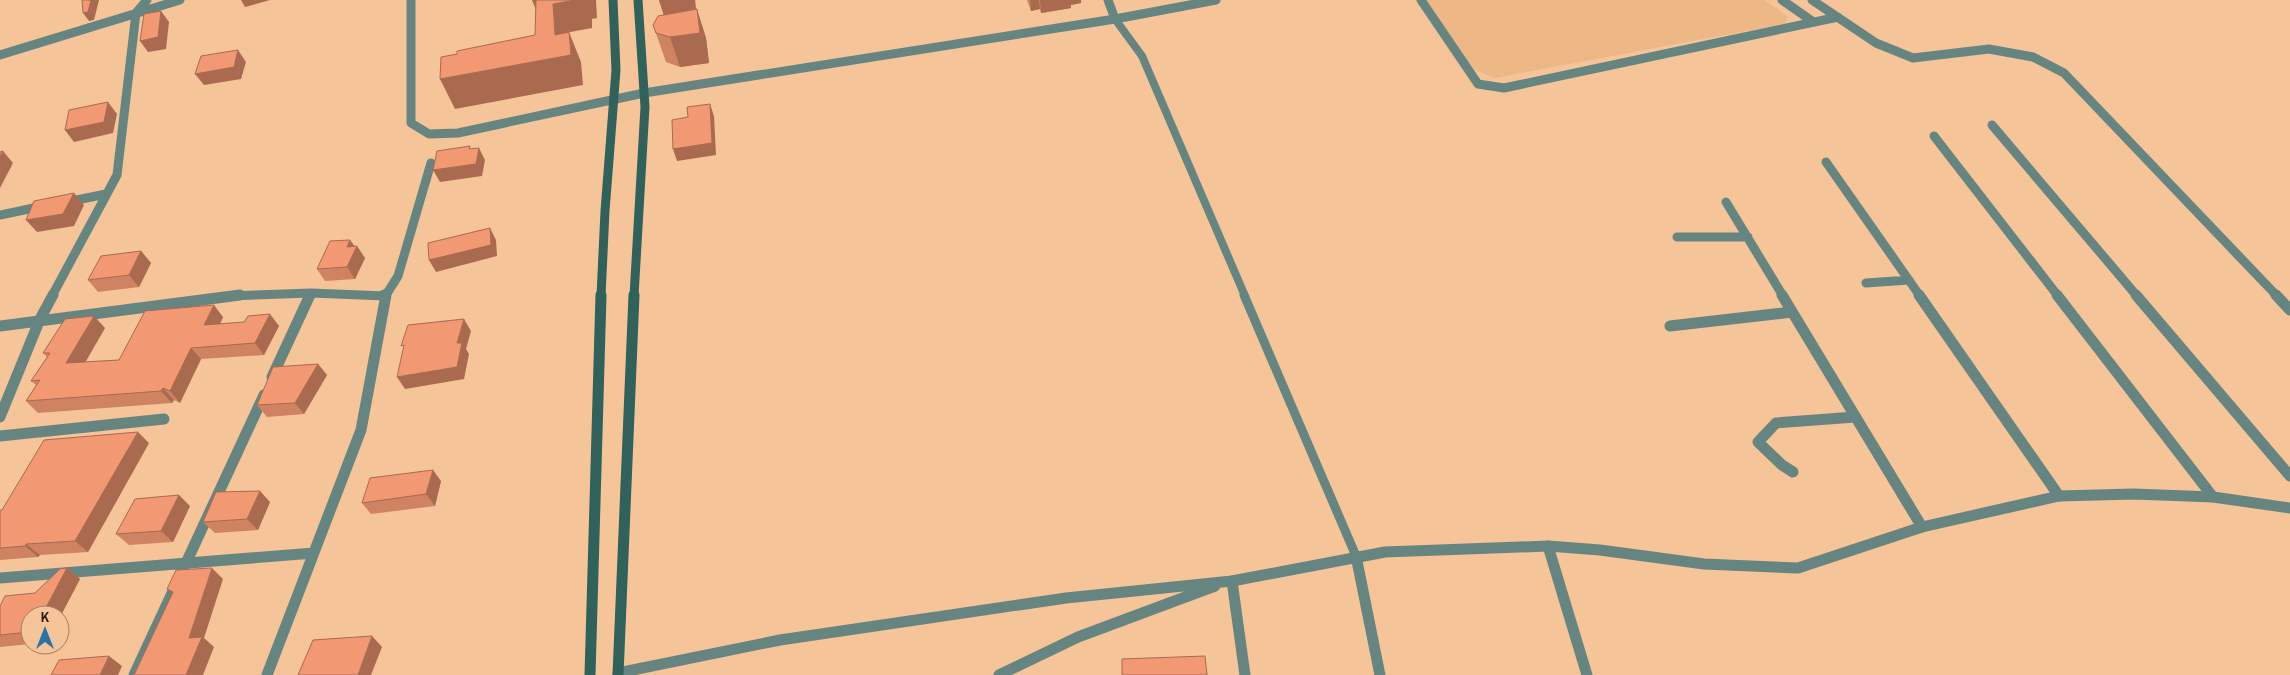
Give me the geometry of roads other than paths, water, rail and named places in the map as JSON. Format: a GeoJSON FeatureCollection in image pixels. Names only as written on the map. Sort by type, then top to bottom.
{"type":"FeatureCollection","features":[{"type":"Feature","properties":{"kind":"main road"},"geometry":{"type":"LineString","coordinates":[[590,675],[598,369],[605,211],[616,70],[614,0]]}},
{"type":"Feature","properties":{"kind":"main road"},"geometry":{"type":"LineString","coordinates":[[618,674],[644,94],[638,0]]}},
{"type":"Feature","properties":{"kind":"street"},"geometry":{"type":"LineString","coordinates":[[0,417],[40,319],[117,175],[136,13],[147,0]]}},
{"type":"Feature","properties":{"kind":"street"},"geometry":{"type":"LineString","coordinates":[[0,55],[180,0]]}},
{"type":"Feature","properties":{"kind":"street"},"geometry":{"type":"LineString","coordinates":[[411,0],[411,123],[429,134],[458,133],[614,99],[1114,19],[1216,0]]}},
{"type":"Feature","properties":{"kind":"street"},"geometry":{"type":"LineString","coordinates":[[1108,0],[1114,19]]}},
{"type":"Feature","properties":{"kind":"street"},"geometry":{"type":"LineString","coordinates":[[1421,0],[1478,84],[1504,88],[1812,21],[1838,18]]}},
{"type":"Feature","properties":{"kind":"street"},"geometry":{"type":"LineString","coordinates":[[1782,0],[1812,21]]}},
{"type":"Feature","properties":{"kind":"street"},"geometry":{"type":"LineString","coordinates":[[1812,0],[1876,43],[1913,58],[1989,49],[2034,57],[2064,73],[2290,310]]}},
{"type":"Feature","properties":{"kind":"street"},"geometry":{"type":"LineString","coordinates":[[1992,125],[2290,476]]}},
{"type":"Feature","properties":{"kind":"street"},"geometry":{"type":"LineString","coordinates":[[1934,136],[2213,497]]}},
{"type":"Feature","properties":{"kind":"street"},"geometry":{"type":"LineString","coordinates":[[1826,162],[2059,496]]}},
{"type":"Feature","properties":{"kind":"street"},"geometry":{"type":"LineString","coordinates":[[267,675],[361,430],[386,295],[398,276],[432,163]]}},
{"type":"Feature","properties":{"kind":"street"},"geometry":{"type":"LineString","coordinates":[[0,214],[106,194]]}},
{"type":"Feature","properties":{"kind":"street"},"geometry":{"type":"LineString","coordinates":[[1726,202],[1922,527]]}},
{"type":"Feature","properties":{"kind":"street"},"geometry":{"type":"LineString","coordinates":[[1677,237],[1748,237]]}},
{"type":"Feature","properties":{"kind":"street"},"geometry":{"type":"LineString","coordinates":[[1866,283],[1908,280]]}},
{"type":"Feature","properties":{"kind":"street"},"geometry":{"type":"LineString","coordinates":[[0,326],[40,319],[238,295],[311,293],[386,295]]}},
{"type":"Feature","properties":{"kind":"street"},"geometry":{"type":"LineString","coordinates":[[134,675],[311,293]]}},
{"type":"Feature","properties":{"kind":"street"},"geometry":{"type":"LineString","coordinates":[[1670,326],[1792,312]]}},
{"type":"Feature","properties":{"kind":"street"},"geometry":{"type":"LineString","coordinates":[[1793,472],[1782,465],[1758,442],[1776,423],[1855,417]]}},
{"type":"Feature","properties":{"kind":"street"},"geometry":{"type":"LineString","coordinates":[[0,436],[164,419]]}},
{"type":"Feature","properties":{"kind":"street"},"geometry":{"type":"LineString","coordinates":[[618,674],[790,639],[1066,598],[1232,581],[1385,552],[1548,546],[1600,550],[1704,564],[1798,568],[1922,527],[2059,496],[2134,494],[2213,497],[2290,508]]}},
{"type":"Feature","properties":{"kind":"street"},"geometry":{"type":"LineString","coordinates":[[1548,546],[1587,675]]}},
{"type":"Feature","properties":{"kind":"street"},"geometry":{"type":"LineString","coordinates":[[0,578],[314,553]]}},
{"type":"Feature","properties":{"kind":"street"},"geometry":{"type":"LineString","coordinates":[[1356,556],[1380,675]]}},
{"type":"Feature","properties":{"kind":"street"},"geometry":{"type":"LineString","coordinates":[[999,675],[1035,656],[1140,612],[1232,581]]}},
{"type":"Feature","properties":{"kind":"street"},"geometry":{"type":"LineString","coordinates":[[1232,581],[1245,675]]}},
{"type":"Feature","properties":{"kind":"lane"},"geometry":{"type":"LineString","coordinates":[[1114,19],[1142,56],[1356,556]]}}]}
